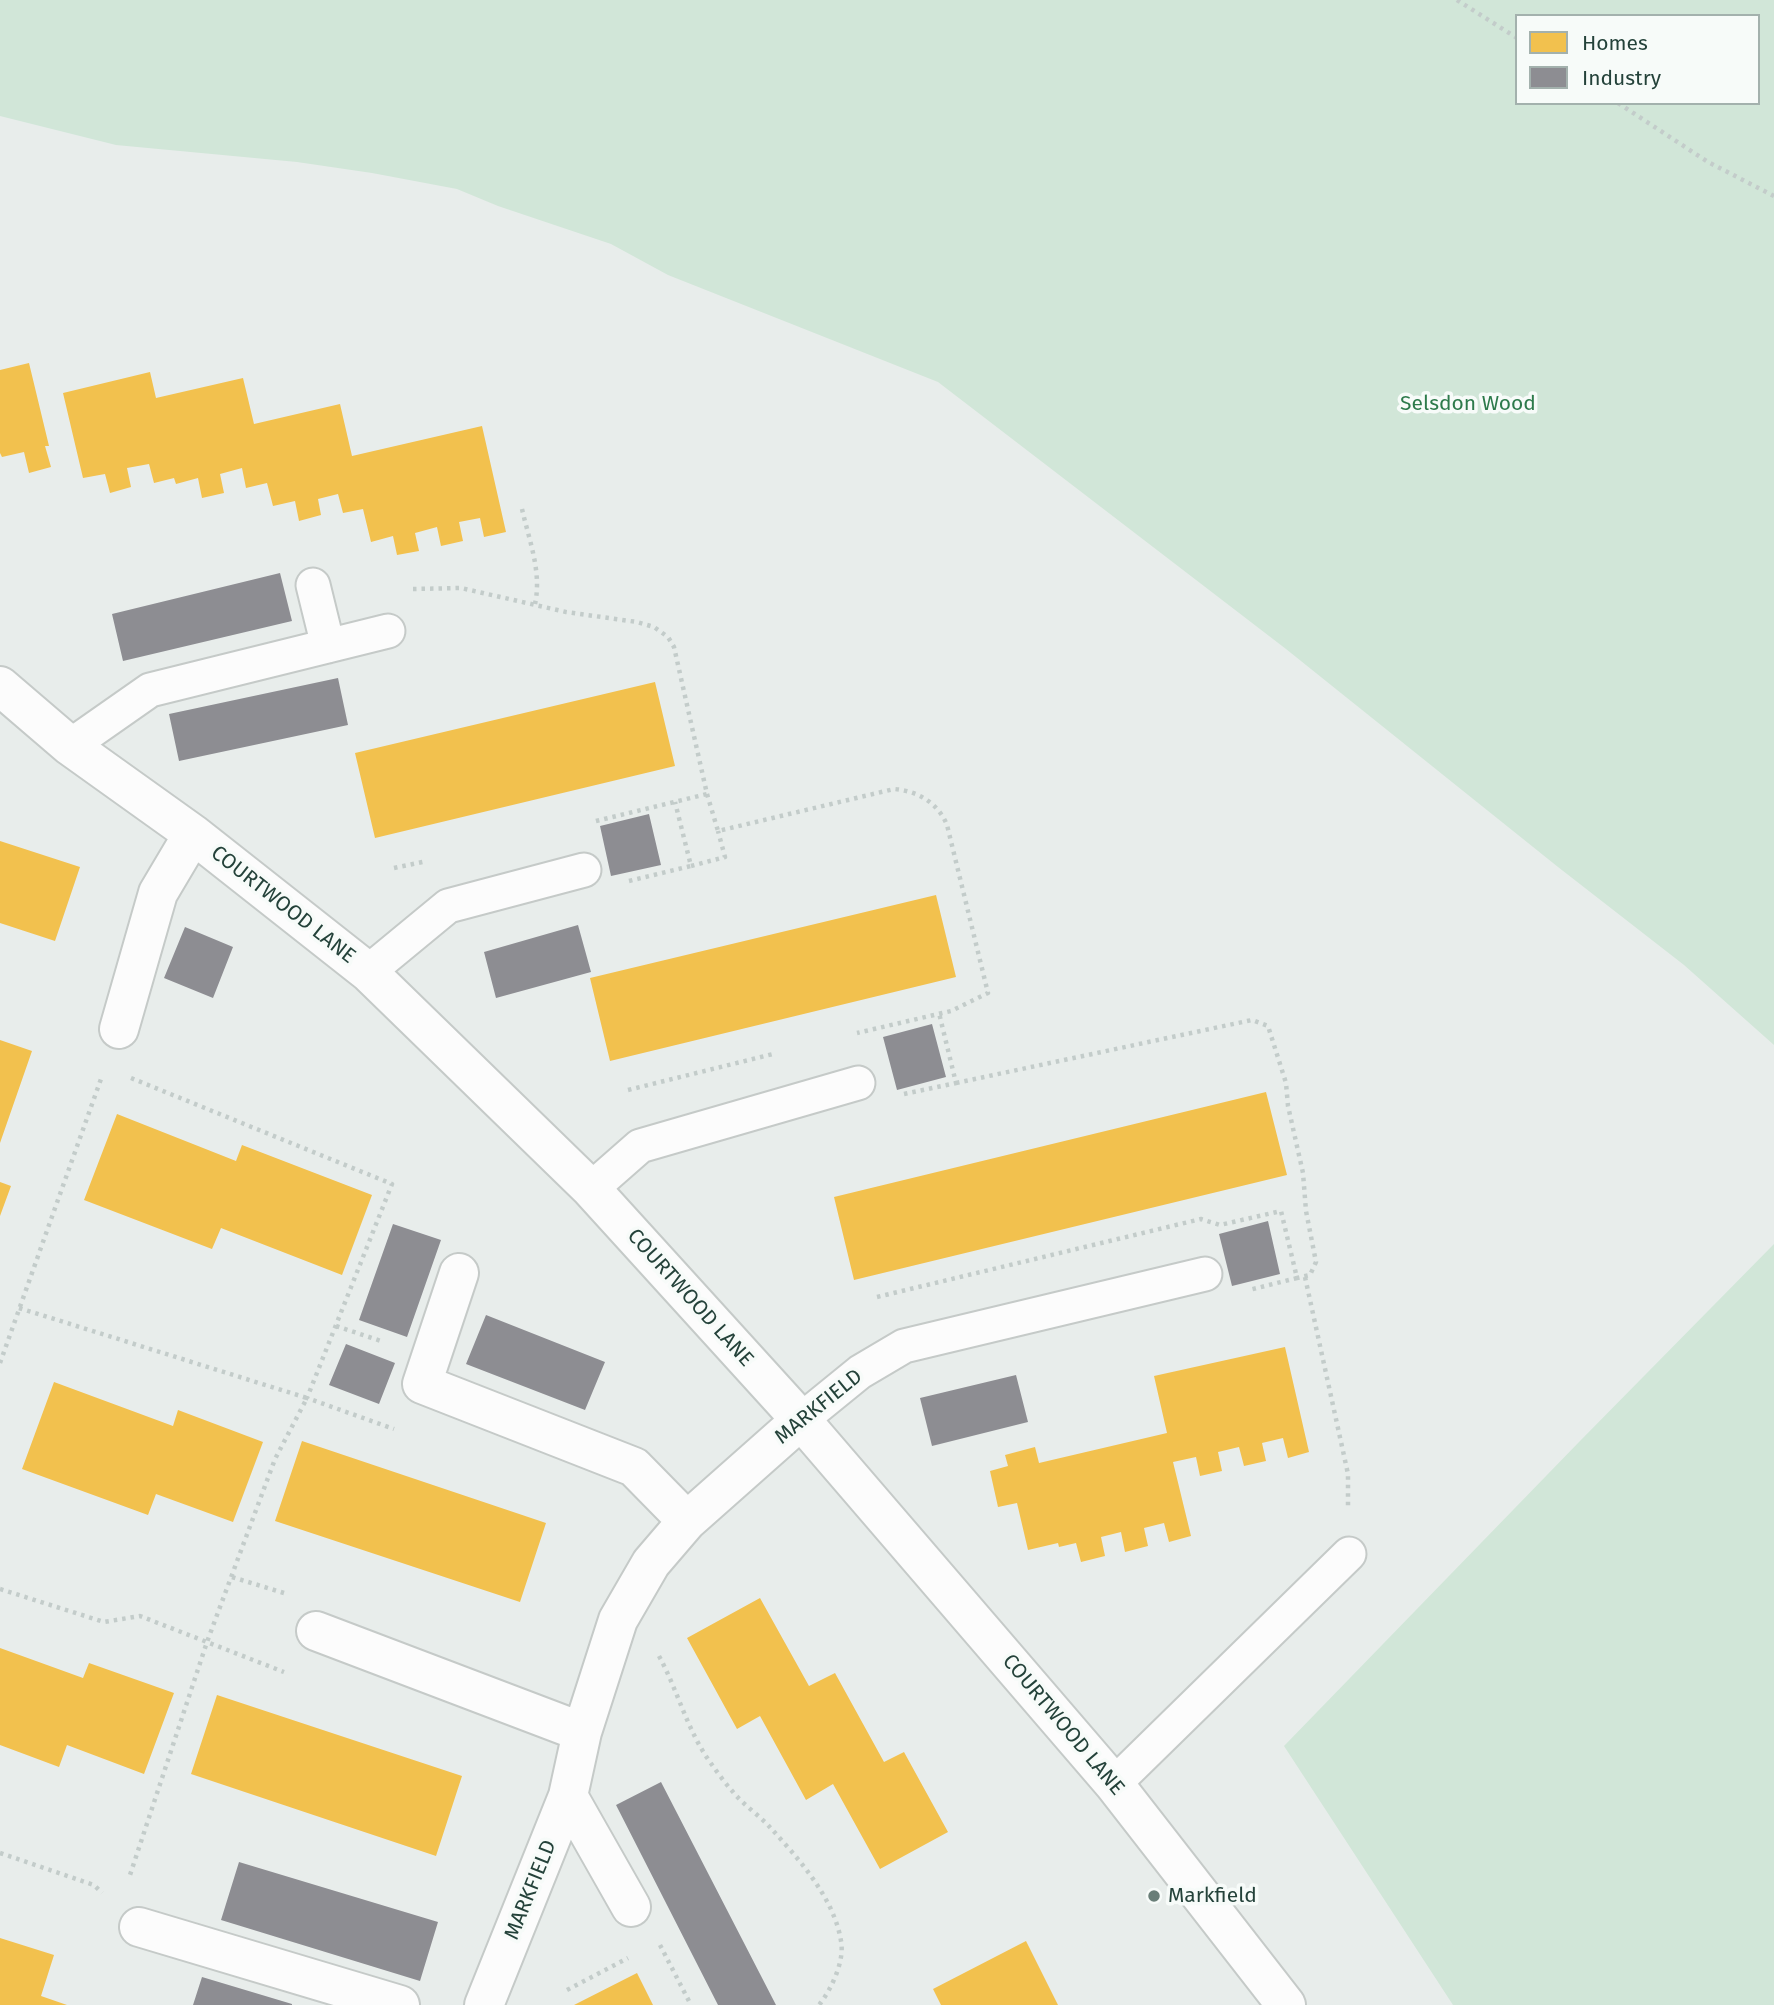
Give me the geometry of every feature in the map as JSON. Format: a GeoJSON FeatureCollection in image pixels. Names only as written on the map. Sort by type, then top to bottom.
{"type":"FeatureCollection","features":[{"type":"Feature","properties":{"kind":"street","name":"COURTWOOD LANE"},"geometry":{"type":"LineString","coordinates":[[0,686],[70,746],[193,834],[369,972],[591,1189],[801,1420],[1114,1784],[1282,2003]]}},
{"type":"Feature","properties":{"kind":"street"},"geometry":{"type":"LineString","coordinates":[[119,1029],[158,893],[193,834]]}},
{"type":"Feature","properties":{"kind":"street"},"geometry":{"type":"LineString","coordinates":[[460,1273],[422,1384],[634,1467],[687,1521]]}},
{"type":"Feature","properties":{"kind":"street","name":"MARKFIELD"},"geometry":{"type":"LineString","coordinates":[[484,2005],[568,1796],[582,1732],[618,1620],[651,1563],[687,1521],[801,1420]]}},
{"type":"Feature","properties":{"kind":"street"},"geometry":{"type":"LineString","coordinates":[[316,1631],[582,1732]]}},
{"type":"Feature","properties":{"kind":"street"},"geometry":{"type":"LineString","coordinates":[[568,1796],[631,1907]]}},
{"type":"Feature","properties":{"kind":"street"},"geometry":{"type":"LineString","coordinates":[[129,1918],[400,2005]]}},
{"type":"Feature","properties":{"kind":"lane"},"geometry":{"type":"LineString","coordinates":[[313,585],[328,646]]}},
{"type":"Feature","properties":{"kind":"lane"},"geometry":{"type":"LineString","coordinates":[[70,746],[150,691],[388,631]]}},
{"type":"Feature","properties":{"kind":"lane"},"geometry":{"type":"LineString","coordinates":[[369,972],[449,906],[584,870]]}},
{"type":"Feature","properties":{"kind":"lane"},"geometry":{"type":"LineString","coordinates":[[591,1189],[640,1146],[858,1083]]}},
{"type":"Feature","properties":{"kind":"lane","name":"MARKFIELD"},"geometry":{"type":"LineString","coordinates":[[801,1420],[860,1372],[904,1346],[1205,1274]]}},
{"type":"Feature","properties":{"kind":"lane"},"geometry":{"type":"LineString","coordinates":[[1114,1784],[1349,1554]]}},
{"type":"Feature","properties":{"kind":"path"},"geometry":{"type":"LineString","coordinates":[[1457,0],[1515,37]]}},
{"type":"Feature","properties":{"kind":"path"},"geometry":{"type":"LineString","coordinates":[[1621,105],[1708,162],[1774,196]]}},
{"type":"Feature","properties":{"kind":"path"},"geometry":{"type":"LineString","coordinates":[[522,509],[537,575],[535,604]]}},
{"type":"Feature","properties":{"kind":"path"},"geometry":{"type":"LineString","coordinates":[[404,590],[461,588],[566,612],[637,622],[654,627],[668,637],[674,647],[707,794],[725,857],[621,883]]}},
{"type":"Feature","properties":{"kind":"path"},"geometry":{"type":"LineString","coordinates":[[718,831],[894,789],[908,790],[934,805],[943,814],[988,993],[951,1011],[844,1037]]}},
{"type":"Feature","properties":{"kind":"path"},"geometry":{"type":"LineString","coordinates":[[581,824],[707,794]]}},
{"type":"Feature","properties":{"kind":"path"},"geometry":{"type":"LineString","coordinates":[[675,802],[691,866]]}},
{"type":"Feature","properties":{"kind":"path"},"geometry":{"type":"LineString","coordinates":[[394,868],[434,859]]}},
{"type":"Feature","properties":{"kind":"path"},"geometry":{"type":"LineString","coordinates":[[939,1013],[956,1083]]}},
{"type":"Feature","properties":{"kind":"path"},"geometry":{"type":"LineString","coordinates":[[900,1095],[1252,1020],[1268,1026],[1286,1083],[1316,1262],[1310,1275],[1297,1279]]}},
{"type":"Feature","properties":{"kind":"path"},"geometry":{"type":"LineString","coordinates":[[0,1363],[119,1029]]}},
{"type":"Feature","properties":{"kind":"path"},"geometry":{"type":"LineString","coordinates":[[628,1090],[777,1053]]}},
{"type":"Feature","properties":{"kind":"path"},"geometry":{"type":"LineString","coordinates":[[0,1853],[94,1885],[129,1918],[207,1642],[275,1459],[307,1398],[392,1184],[105,1068]]}},
{"type":"Feature","properties":{"kind":"path"},"geometry":{"type":"LineString","coordinates":[[1305,1277],[1348,1474],[1348,1504]]}},
{"type":"Feature","properties":{"kind":"path"},"geometry":{"type":"LineString","coordinates":[[1240,1292],[1285,1282]]}},
{"type":"Feature","properties":{"kind":"path"},"geometry":{"type":"LineString","coordinates":[[19,1308],[307,1398],[398,1430]]}},
{"type":"Feature","properties":{"kind":"path"},"geometry":{"type":"LineString","coordinates":[[0,1589],[104,1622],[140,1616],[296,1677]]}},
{"type":"Feature","properties":{"kind":"path"},"geometry":{"type":"LineString","coordinates":[[618,1620],[649,1637],[690,1727],[708,1759],[733,1792],[792,1852],[819,1888],[834,1916],[842,1943],[838,1970],[827,1996],[819,2005]]}},
{"type":"Feature","properties":{"kind":"path"},"geometry":{"type":"LineString","coordinates":[[658,1942],[691,2005]]}},
{"type":"Feature","properties":{"kind":"path"},"geometry":{"type":"LineString","coordinates":[[567,1990],[635,1954]]}},
{"type":"Feature","properties":{"kind":"green space","name":"Selsdon Wood"},"geometry":{"type":"Polygon","coordinates":[[[0,0],[1774,0],[1774,1045],[1684,965],[1286,649],[938,382],[668,275],[611,244],[498,206],[457,189],[297,162],[116,145],[0,116],[0,0]]]}},
{"type":"Feature","properties":{"kind":"green space"},"geometry":{"type":"Polygon","coordinates":[[[1774,1244],[1774,2005],[1453,2005],[1284,1746],[1774,1244]]]}},
{"type":"Feature","properties":{"kind":"building: Homes"},"geometry":{"type":"Polygon","coordinates":[[[29,363],[49,446],[45,446],[51,467],[29,473],[24,452],[2,457],[0,453],[0,370],[29,363]]]}},
{"type":"Feature","properties":{"kind":"building: Homes"},"geometry":{"type":"Polygon","coordinates":[[[150,372],[156,398],[243,378],[254,424],[340,404],[352,456],[482,426],[506,532],[484,537],[480,518],[459,522],[463,541],[441,546],[437,527],[415,533],[419,551],[397,555],[393,536],[371,542],[363,509],[343,513],[338,494],[318,499],[321,515],[299,521],[295,501],[273,506],[267,483],[246,488],[242,468],[220,474],[224,493],[202,498],[198,478],[176,484],[174,478],[154,483],[149,464],[127,468],[131,487],[110,493],[105,474],[83,478],[63,393],[150,372]]]}},
{"type":"Feature","properties":{"kind":"building: Homes"},"geometry":{"type":"Polygon","coordinates":[[[655,682],[675,766],[375,838],[355,753],[655,682]]]}},
{"type":"Feature","properties":{"kind":"building: Homes"},"geometry":{"type":"Polygon","coordinates":[[[0,841],[80,867],[55,941],[0,923],[0,841]]]}},
{"type":"Feature","properties":{"kind":"building: Homes"},"geometry":{"type":"Polygon","coordinates":[[[936,895],[956,977],[610,1061],[590,978],[936,895]]]}},
{"type":"Feature","properties":{"kind":"building: Homes"},"geometry":{"type":"Polygon","coordinates":[[[0,1040],[32,1051],[0,1143],[0,1040]]]}},
{"type":"Feature","properties":{"kind":"building: Homes"},"geometry":{"type":"Polygon","coordinates":[[[1266,1092],[1287,1175],[854,1280],[834,1197],[1266,1092]]]}},
{"type":"Feature","properties":{"kind":"building: Homes"},"geometry":{"type":"Polygon","coordinates":[[[117,1114],[236,1161],[242,1145],[372,1195],[342,1275],[221,1228],[212,1249],[84,1200],[117,1114]]]}},
{"type":"Feature","properties":{"kind":"building: Homes"},"geometry":{"type":"Polygon","coordinates":[[[0,1182],[11,1186],[0,1216],[0,1182]]]}},
{"type":"Feature","properties":{"kind":"building: Homes"},"geometry":{"type":"Polygon","coordinates":[[[1285,1347],[1309,1452],[1288,1458],[1283,1438],[1262,1443],[1266,1461],[1244,1466],[1239,1447],[1218,1452],[1222,1471],[1200,1476],[1196,1457],[1173,1462],[1191,1536],[1169,1542],[1164,1523],[1144,1528],[1148,1546],[1125,1552],[1121,1532],[1101,1537],[1105,1556],[1081,1562],[1076,1543],[1059,1547],[1058,1543],[1028,1550],[1017,1503],[998,1507],[990,1471],[1008,1466],[1005,1455],[1035,1447],[1039,1463],[1167,1433],[1154,1376],[1285,1347]]]}},
{"type":"Feature","properties":{"kind":"building: Homes"},"geometry":{"type":"Polygon","coordinates":[[[54,1382],[173,1426],[178,1410],[263,1442],[233,1522],[156,1494],[148,1515],[22,1469],[54,1382]]]}},
{"type":"Feature","properties":{"kind":"building: Homes"},"geometry":{"type":"Polygon","coordinates":[[[302,1441],[546,1523],[520,1602],[275,1521],[302,1441]]]}},
{"type":"Feature","properties":{"kind":"building: Homes"},"geometry":{"type":"Polygon","coordinates":[[[760,1598],[809,1686],[835,1673],[884,1762],[904,1752],[948,1832],[880,1869],[833,1784],[806,1800],[760,1716],[737,1729],[687,1638],[760,1598]]]}},
{"type":"Feature","properties":{"kind":"building: Homes"},"geometry":{"type":"Polygon","coordinates":[[[0,1648],[83,1678],[89,1663],[174,1693],[144,1774],[67,1745],[59,1767],[0,1745],[0,1648]]]}},
{"type":"Feature","properties":{"kind":"building: Homes"},"geometry":{"type":"Polygon","coordinates":[[[217,1695],[462,1776],[436,1856],[191,1774],[217,1695]]]}},
{"type":"Feature","properties":{"kind":"building: Homes"},"geometry":{"type":"Polygon","coordinates":[[[0,1938],[54,1955],[41,1996],[67,2005],[0,2005],[0,1938]]]}},
{"type":"Feature","properties":{"kind":"building: Homes"},"geometry":{"type":"Polygon","coordinates":[[[1026,1941],[1058,2005],[941,2005],[933,1989],[1026,1941]]]}},
{"type":"Feature","properties":{"kind":"building: Homes"},"geometry":{"type":"Polygon","coordinates":[[[637,1973],[653,2005],[574,2005],[637,1973]]]}},
{"type":"Feature","properties":{"kind":"building: Industry"},"geometry":{"type":"Polygon","coordinates":[[[280,573],[292,621],[123,661],[112,614],[280,573]]]}},
{"type":"Feature","properties":{"kind":"building: Industry"},"geometry":{"type":"Polygon","coordinates":[[[338,678],[348,725],[179,761],[169,714],[338,678]]]}},
{"type":"Feature","properties":{"kind":"building: Industry"},"geometry":{"type":"Polygon","coordinates":[[[649,814],[661,865],[611,876],[600,826],[649,814]]]}},
{"type":"Feature","properties":{"kind":"building: Industry"},"geometry":{"type":"Polygon","coordinates":[[[578,925],[591,972],[496,998],[484,952],[578,925]]]}},
{"type":"Feature","properties":{"kind":"building: Industry"},"geometry":{"type":"Polygon","coordinates":[[[185,927],[233,947],[213,998],[164,978],[185,927]]]}},
{"type":"Feature","properties":{"kind":"building: Industry"},"geometry":{"type":"Polygon","coordinates":[[[932,1024],[946,1077],[897,1090],[883,1037],[932,1024]]]}},
{"type":"Feature","properties":{"kind":"building: Industry"},"geometry":{"type":"Polygon","coordinates":[[[1268,1221],[1280,1274],[1232,1286],[1219,1234],[1268,1221]]]}},
{"type":"Feature","properties":{"kind":"building: Industry"},"geometry":{"type":"Polygon","coordinates":[[[393,1224],[441,1240],[407,1337],[359,1320],[393,1224]]]}},
{"type":"Feature","properties":{"kind":"building: Industry"},"geometry":{"type":"Polygon","coordinates":[[[486,1315],[605,1362],[585,1410],[466,1364],[486,1315]]]}},
{"type":"Feature","properties":{"kind":"building: Industry"},"geometry":{"type":"Polygon","coordinates":[[[346,1344],[395,1363],[379,1404],[329,1385],[346,1344]]]}},
{"type":"Feature","properties":{"kind":"building: Industry"},"geometry":{"type":"Polygon","coordinates":[[[1016,1375],[1028,1422],[932,1446],[920,1398],[1016,1375]]]}},
{"type":"Feature","properties":{"kind":"building: Industry"},"geometry":{"type":"Polygon","coordinates":[[[661,1782],[776,2005],[718,2005],[616,1805],[661,1782]]]}},
{"type":"Feature","properties":{"kind":"building: Industry"},"geometry":{"type":"Polygon","coordinates":[[[239,1862],[438,1922],[420,1981],[221,1920],[239,1862]]]}},
{"type":"Feature","properties":{"kind":"building: Industry"},"geometry":{"type":"Polygon","coordinates":[[[202,1977],[292,2004],[292,2005],[193,2005],[202,1977]]]}},
{"type":"Feature","properties":{"kind":"place","name":"Markfield"},"geometry":{"type":"Point","coordinates":[1154,1896]}}]}
